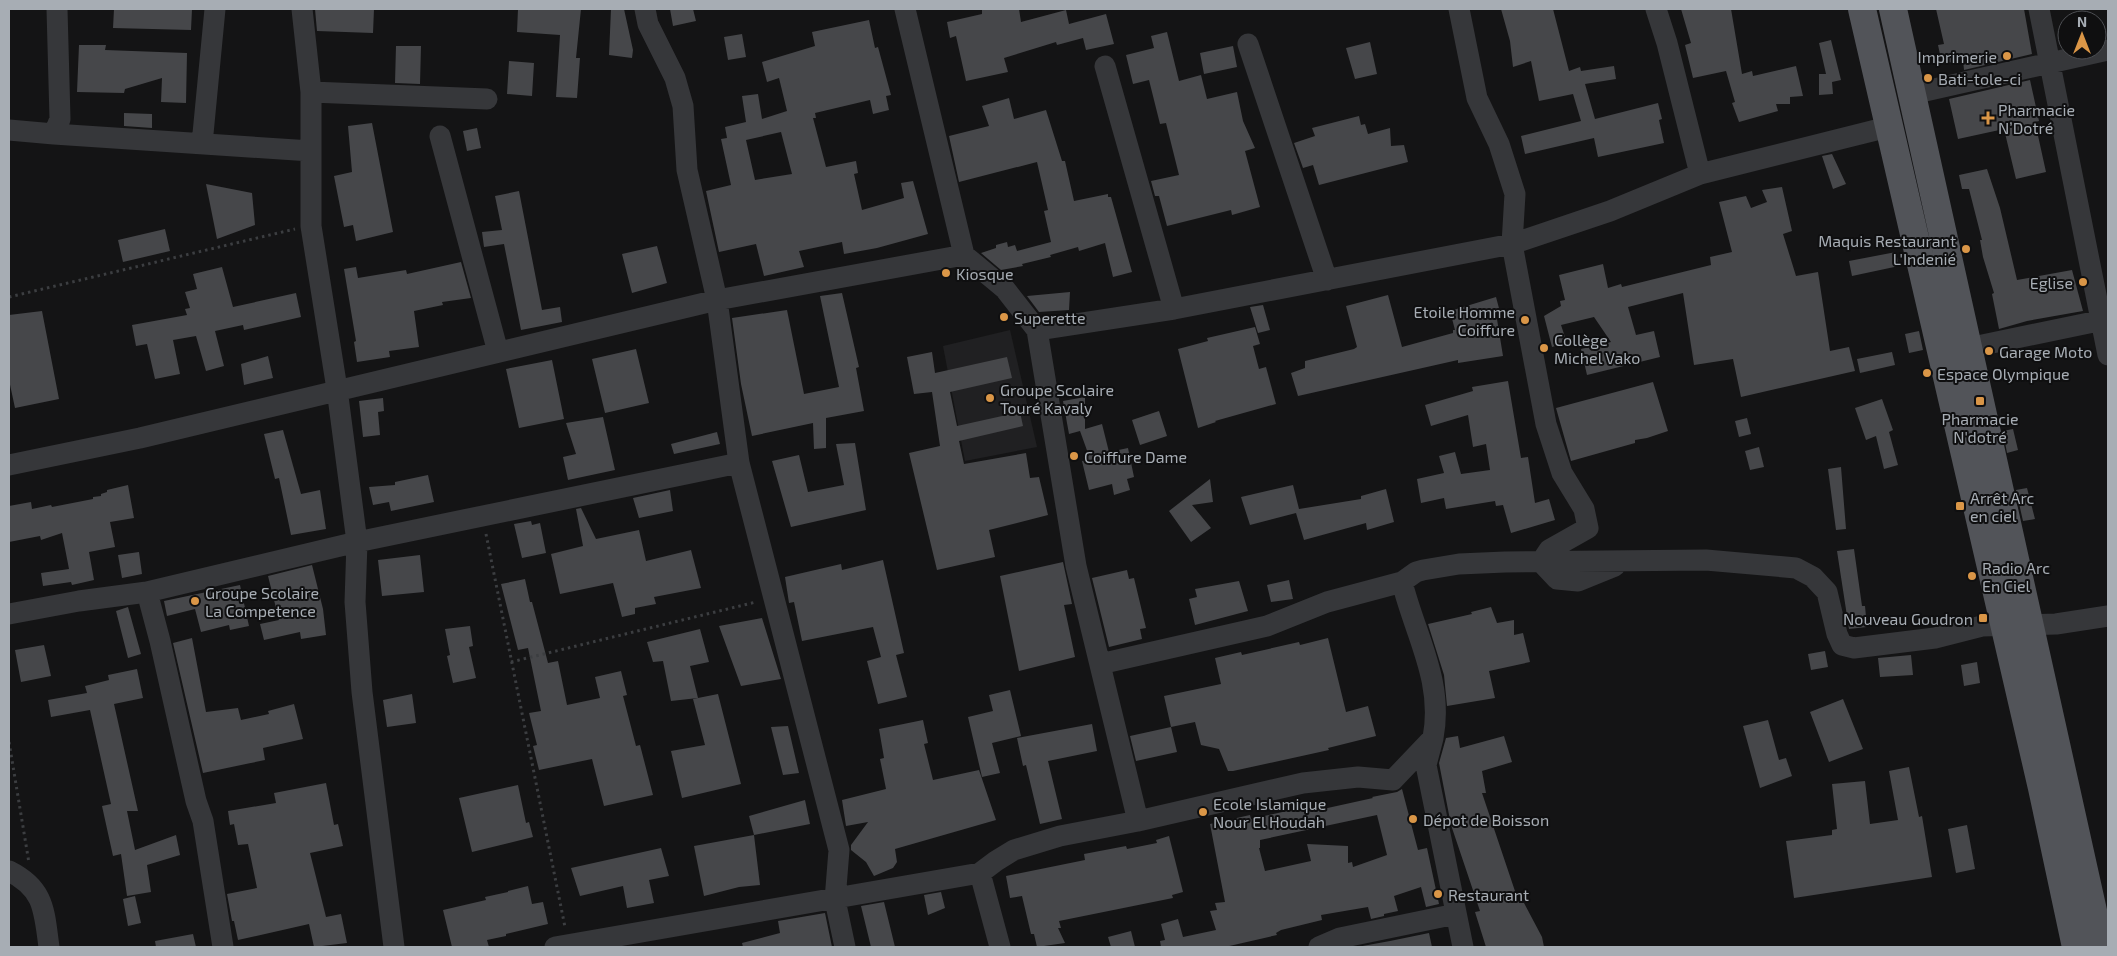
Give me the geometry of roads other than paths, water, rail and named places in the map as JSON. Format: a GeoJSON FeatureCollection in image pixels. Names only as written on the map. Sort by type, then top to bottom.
{"type":"FeatureCollection","features":[{"type":"Feature","properties":{"kind":"main road"},"geometry":{"type":"LineString","coordinates":[[1862,9],[1888,126],[2101,947]]}},
{"type":"Feature","properties":{"kind":"main road"},"geometry":{"type":"LineString","coordinates":[[1893,9],[1968,348],[2076,947]]}},
{"type":"Feature","properties":{"kind":"street"},"geometry":{"type":"LineString","coordinates":[[54,134],[60,119],[57,9]]}},
{"type":"Feature","properties":{"kind":"street"},"geometry":{"type":"LineString","coordinates":[[202,144],[215,9]]}},
{"type":"Feature","properties":{"kind":"street"},"geometry":{"type":"LineString","coordinates":[[302,9],[311,92],[311,226],[337,390],[356,542],[356,602],[362,692],[394,947]]}},
{"type":"Feature","properties":{"kind":"street"},"geometry":{"type":"LineString","coordinates":[[644,9],[648,24],[675,78],[683,106],[687,170],[717,300],[738,463],[839,850],[835,900],[846,947]]}},
{"type":"Feature","properties":{"kind":"street"},"geometry":{"type":"LineString","coordinates":[[905,9],[964,255],[1006,289],[1037,330],[1076,566],[1138,821]]}},
{"type":"Feature","properties":{"kind":"street"},"geometry":{"type":"LineString","coordinates":[[1459,9],[1477,98],[1499,144],[1515,194],[1512,244],[1546,424],[1562,473],[1584,508],[1588,528],[1549,550],[1541,562]]}},
{"type":"Feature","properties":{"kind":"street"},"geometry":{"type":"LineString","coordinates":[[1656,9],[1667,43],[1700,174]]}},
{"type":"Feature","properties":{"kind":"street"},"geometry":{"type":"LineString","coordinates":[[2039,9],[2105,320],[2108,355]]}},
{"type":"Feature","properties":{"kind":"street"},"geometry":{"type":"LineString","coordinates":[[1248,44],[1327,280]]}},
{"type":"Feature","properties":{"kind":"street"},"geometry":{"type":"LineString","coordinates":[[1912,94],[2108,50]]}},
{"type":"Feature","properties":{"kind":"street"},"geometry":{"type":"LineString","coordinates":[[1105,66],[1174,309]]}},
{"type":"Feature","properties":{"kind":"street"},"geometry":{"type":"LineString","coordinates":[[311,92],[487,99]]}},
{"type":"Feature","properties":{"kind":"street"},"geometry":{"type":"LineString","coordinates":[[1037,330],[1174,309],[1512,244],[1610,211],[1700,174],[1888,126]]}},
{"type":"Feature","properties":{"kind":"street"},"geometry":{"type":"LineString","coordinates":[[9,130],[311,151]]}},
{"type":"Feature","properties":{"kind":"street"},"geometry":{"type":"LineString","coordinates":[[440,136],[498,352]]}},
{"type":"Feature","properties":{"kind":"street"},"geometry":{"type":"LineString","coordinates":[[9,465],[140,438],[717,300],[964,255]]}},
{"type":"Feature","properties":{"kind":"street"},"geometry":{"type":"LineString","coordinates":[[1968,348],[2105,320]]}},
{"type":"Feature","properties":{"kind":"street"},"geometry":{"type":"LineString","coordinates":[[9,614],[78,601],[147,592],[356,542],[738,463]]}},
{"type":"Feature","properties":{"kind":"street"},"geometry":{"type":"LineString","coordinates":[[1100,664],[1267,626],[1327,602],[1402,582],[1416,572],[1459,564],[1706,560],[1796,568],[1813,577],[1827,592],[1837,634],[1842,645],[1854,648],[1935,638],[1982,626],[2056,624],[2108,616]]}},
{"type":"Feature","properties":{"kind":"street"},"geometry":{"type":"LineString","coordinates":[[1402,582],[1430,668],[1437,717],[1426,765],[1463,947]]}},
{"type":"Feature","properties":{"kind":"street"},"geometry":{"type":"LineString","coordinates":[[147,592],[196,801],[203,821],[223,947]]}},
{"type":"Feature","properties":{"kind":"street"},"geometry":{"type":"LineString","coordinates":[[562,946],[835,900],[980,873],[996,860],[1014,850],[1060,836],[1138,821],[1303,783],[1358,777],[1393,780],[1433,738]]}},
{"type":"Feature","properties":{"kind":"street"},"geometry":{"type":"LineString","coordinates":[[9,871],[32,886],[43,906],[48,947]]}},
{"type":"Feature","properties":{"kind":"street"},"geometry":{"type":"LineString","coordinates":[[980,873],[1000,947]]}},
{"type":"Feature","properties":{"kind":"street"},"geometry":{"type":"LineString","coordinates":[[1319,947],[1340,938],[1456,914]]}},
{"type":"Feature","properties":{"kind":"place","name":"Imprimerie"},"geometry":{"type":"Point","coordinates":[2007,56]}},
{"type":"Feature","properties":{"kind":"place","name":"Bati-tole-ci"},"geometry":{"type":"Point","coordinates":[1928,78]}},
{"type":"Feature","properties":{"kind":"place","name":"Pharmacie N’Dotré"},"geometry":{"type":"Point","coordinates":[1988,118]}},
{"type":"Feature","properties":{"kind":"place","name":"Maquis Restaurant L'Indenié"},"geometry":{"type":"Point","coordinates":[1966,249]}},
{"type":"Feature","properties":{"kind":"place","name":"Kiosque"},"geometry":{"type":"Point","coordinates":[946,273]}},
{"type":"Feature","properties":{"kind":"place","name":"Eglise"},"geometry":{"type":"Point","coordinates":[2083,282]}},
{"type":"Feature","properties":{"kind":"place","name":"Superette"},"geometry":{"type":"Point","coordinates":[1004,317]}},
{"type":"Feature","properties":{"kind":"place","name":"Etoile Homme Coiffure"},"geometry":{"type":"Point","coordinates":[1525,320]}},
{"type":"Feature","properties":{"kind":"place","name":"Collège Michel Vako"},"geometry":{"type":"Point","coordinates":[1544,348]}},
{"type":"Feature","properties":{"kind":"place","name":"Garage Moto"},"geometry":{"type":"Point","coordinates":[1989,351]}},
{"type":"Feature","properties":{"kind":"place","name":"Espace Olympique"},"geometry":{"type":"Point","coordinates":[1927,373]}},
{"type":"Feature","properties":{"kind":"place","name":"Groupe Scolaire Touré Kavaly"},"geometry":{"type":"Point","coordinates":[990,398]}},
{"type":"Feature","properties":{"kind":"place","name":"Pharmacie N'dotré"},"geometry":{"type":"Point","coordinates":[1980,401]}},
{"type":"Feature","properties":{"kind":"place","name":"Coiffure Dame"},"geometry":{"type":"Point","coordinates":[1074,456]}},
{"type":"Feature","properties":{"kind":"place","name":"Arrêt Arc en ciel"},"geometry":{"type":"Point","coordinates":[1960,506]}},
{"type":"Feature","properties":{"kind":"place","name":"Radio Arc En Ciel"},"geometry":{"type":"Point","coordinates":[1972,576]}},
{"type":"Feature","properties":{"kind":"place","name":"Groupe Scolaire La Competence"},"geometry":{"type":"Point","coordinates":[195,601]}},
{"type":"Feature","properties":{"kind":"place","name":"Nouveau Goudron"},"geometry":{"type":"Point","coordinates":[1983,618]}},
{"type":"Feature","properties":{"kind":"place","name":"Ecole Islamique Nour El Houdah"},"geometry":{"type":"Point","coordinates":[1203,812]}},
{"type":"Feature","properties":{"kind":"place","name":"Dépot de Boisson"},"geometry":{"type":"Point","coordinates":[1413,819]}},
{"type":"Feature","properties":{"kind":"place","name":"Restaurant"},"geometry":{"type":"Point","coordinates":[1438,894]}}]}
